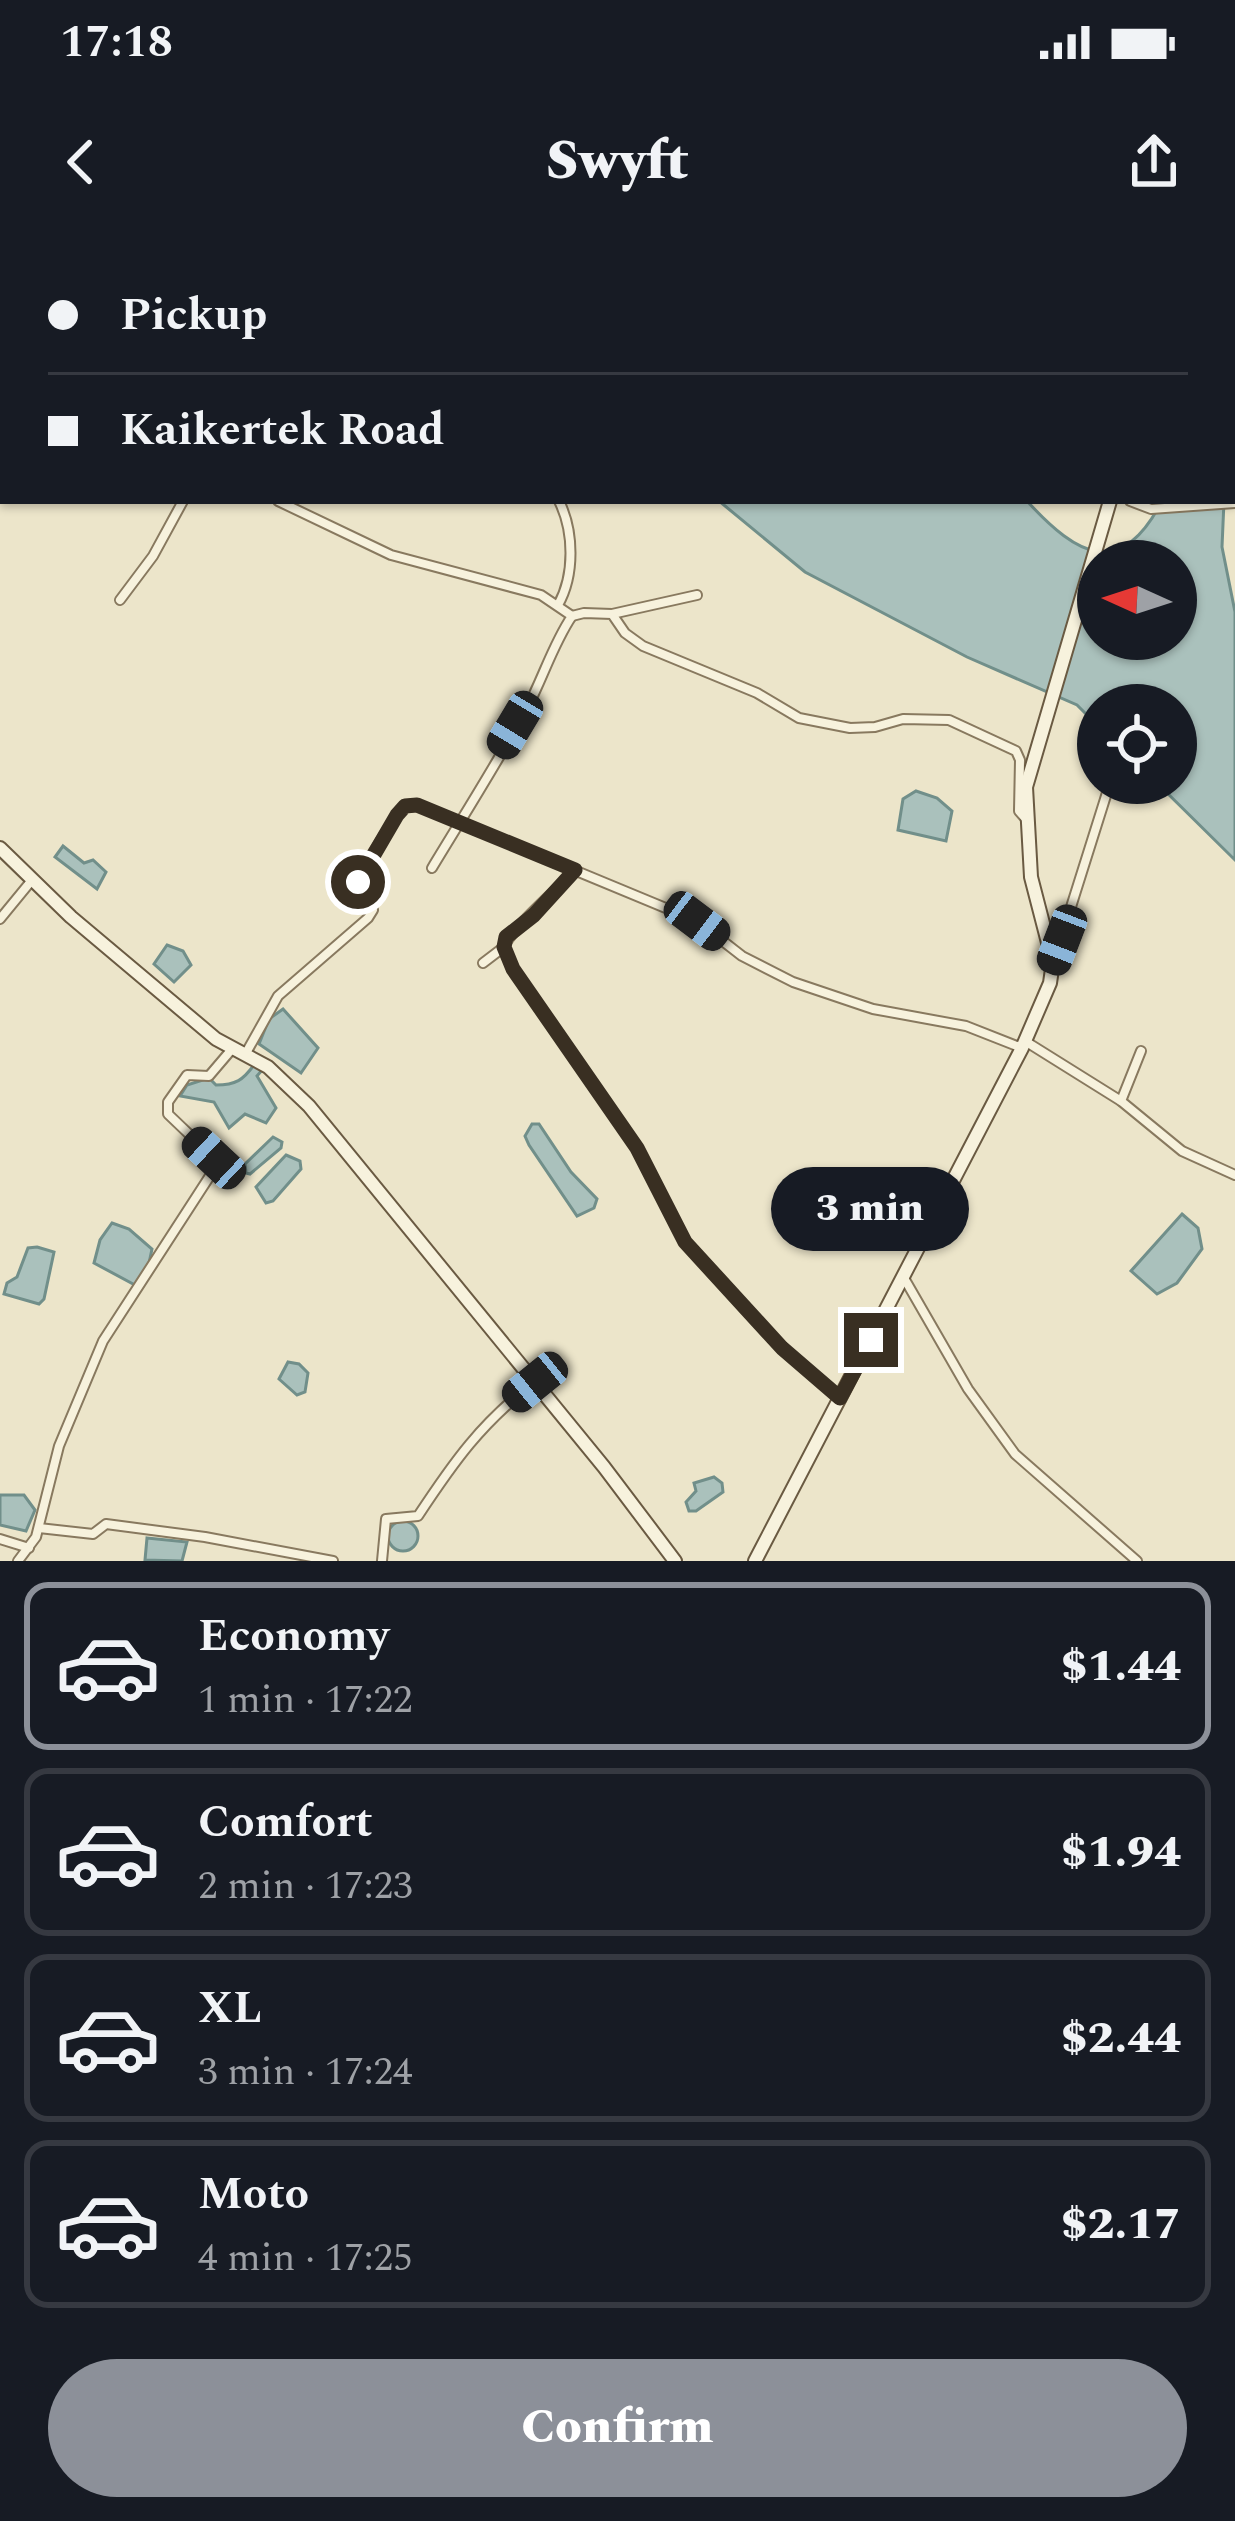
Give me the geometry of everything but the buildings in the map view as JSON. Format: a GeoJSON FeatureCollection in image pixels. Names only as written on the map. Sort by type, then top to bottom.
{"type":"FeatureCollection","features":[{"type":"Feature","properties":{"kind":"main road"},"geometry":{"type":"LineString","coordinates":[[755,1561],[1024,1045],[1050,983],[1053,962],[1031,877],[1026,787],[1109,504]]}},
{"type":"Feature","properties":{"kind":"main road"},"geometry":{"type":"LineString","coordinates":[[0,848],[198,1024],[309,1106],[675,1561]]}},
{"type":"Feature","properties":{"kind":"street"},"geometry":{"type":"LineString","coordinates":[[120,601],[153,556],[181,504]]}},
{"type":"Feature","properties":{"kind":"street"},"geometry":{"type":"LineString","coordinates":[[284,504],[391,555],[513,586],[559,605],[572,616]]}},
{"type":"Feature","properties":{"kind":"street"},"geometry":{"type":"LineString","coordinates":[[559,605],[566,586],[571,533],[560,504]]}},
{"type":"Feature","properties":{"kind":"street"},"geometry":{"type":"LineString","coordinates":[[1138,504],[1151,509],[1221,504]]}},
{"type":"Feature","properties":{"kind":"street"},"geometry":{"type":"LineString","coordinates":[[432,868],[522,717],[572,616],[612,614],[697,596]]}},
{"type":"Feature","properties":{"kind":"street"},"geometry":{"type":"LineString","coordinates":[[612,614],[625,633],[643,646],[758,693],[799,718],[850,728],[875,728],[903,718],[949,720],[1016,751],[1019,811],[1026,818]]}},
{"type":"Feature","properties":{"kind":"street"},"geometry":{"type":"LineString","coordinates":[[1053,962],[1104,804]]}},
{"type":"Feature","properties":{"kind":"street"},"geometry":{"type":"LineString","coordinates":[[18,1561],[38,1528],[59,1446],[103,1341],[215,1168],[214,1158],[168,1114],[168,1102],[187,1075],[209,1076],[239,1051],[278,996],[373,910],[357,878],[405,806],[417,805],[461,820],[697,921],[742,956],[793,982],[873,1009],[966,1026],[1024,1045],[1120,1101],[1182,1151],[1235,1175]]}},
{"type":"Feature","properties":{"kind":"street"},"geometry":{"type":"LineString","coordinates":[[575,870],[534,915],[506,937],[504,947],[513,969],[637,1148],[685,1242],[782,1348],[840,1398]]}},
{"type":"Feature","properties":{"kind":"street"},"geometry":{"type":"LineString","coordinates":[[0,919],[32,880]]}},
{"type":"Feature","properties":{"kind":"street"},"geometry":{"type":"LineString","coordinates":[[483,963],[504,947]]}},
{"type":"Feature","properties":{"kind":"street"},"geometry":{"type":"LineString","coordinates":[[1120,1101],[1142,1051]]}},
{"type":"Feature","properties":{"kind":"street"},"geometry":{"type":"LineString","coordinates":[[904,1278],[968,1389],[1015,1454],[1138,1561]]}},
{"type":"Feature","properties":{"kind":"street"},"geometry":{"type":"LineString","coordinates":[[382,1561],[386,1519],[418,1516],[461,1450],[535,1382]]}},
{"type":"Feature","properties":{"kind":"street"},"geometry":{"type":"LineString","coordinates":[[38,1528],[92,1534],[106,1524],[333,1561]]}},
{"type":"Feature","properties":{"kind":"street"},"geometry":{"type":"LineString","coordinates":[[0,1539],[28,1548]]}},
{"type":"Feature","properties":{"kind":"water"},"geometry":{"type":"Polygon","coordinates":[[[723,504],[1030,504],[1077,544],[1077,660],[1197,660],[1197,540],[1133,540],[1160,504],[1224,504],[1222,547],[1235,612],[1235,860],[1178,804],[1197,804],[1197,684],[1077,684],[1077,705],[967,657],[805,572],[723,504]]]}},
{"type":"Feature","properties":{"kind":"water"},"geometry":{"type":"Polygon","coordinates":[[[916,791],[937,798],[952,811],[946,841],[898,830],[903,799],[916,791]]]}},
{"type":"Feature","properties":{"kind":"water"},"geometry":{"type":"Polygon","coordinates":[[[63,846],[84,863],[93,860],[106,872],[97,889],[55,857],[63,846]]]}},
{"type":"Feature","properties":{"kind":"water"},"geometry":{"type":"Polygon","coordinates":[[[167,945],[183,951],[191,965],[174,982],[154,964],[167,945]]]}},
{"type":"Feature","properties":{"kind":"water"},"geometry":{"type":"Polygon","coordinates":[[[283,1009],[318,1048],[301,1073],[259,1044],[269,1019],[283,1009]]]}},
{"type":"Feature","properties":{"kind":"water"},"geometry":{"type":"Polygon","coordinates":[[[254,1065],[263,1069],[257,1076],[276,1108],[266,1123],[245,1114],[229,1128],[214,1102],[180,1096],[187,1085],[209,1078],[216,1085],[234,1083],[254,1065]]]}},
{"type":"Feature","properties":{"kind":"water"},"geometry":{"type":"Polygon","coordinates":[[[532,1124],[539,1124],[571,1172],[597,1199],[594,1208],[577,1216],[529,1145],[525,1136],[532,1124]]]}},
{"type":"Feature","properties":{"kind":"water"},"geometry":{"type":"Polygon","coordinates":[[[273,1137],[282,1142],[281,1148],[246,1173],[245,1164],[273,1137]]]}},
{"type":"Feature","properties":{"kind":"water"},"geometry":{"type":"Polygon","coordinates":[[[286,1155],[300,1161],[301,1169],[266,1203],[256,1187],[286,1155]]]}},
{"type":"Feature","properties":{"kind":"water"},"geometry":{"type":"Polygon","coordinates":[[[1182,1214],[1198,1228],[1202,1249],[1177,1283],[1157,1294],[1131,1271],[1182,1214]]]}},
{"type":"Feature","properties":{"kind":"water"},"geometry":{"type":"Polygon","coordinates":[[[112,1223],[129,1229],[152,1249],[135,1285],[94,1263],[100,1240],[112,1223]]]}},
{"type":"Feature","properties":{"kind":"water"},"geometry":{"type":"Polygon","coordinates":[[[28,1248],[54,1252],[44,1299],[39,1304],[4,1294],[7,1283],[17,1277],[28,1248]]]}},
{"type":"Feature","properties":{"kind":"water"},"geometry":{"type":"Polygon","coordinates":[[[288,1362],[308,1373],[305,1392],[297,1395],[279,1379],[288,1362]]]}},
{"type":"Feature","properties":{"kind":"water"},"geometry":{"type":"Polygon","coordinates":[[[714,1477],[722,1483],[723,1492],[689,1511],[686,1502],[696,1491],[694,1483],[714,1477]]]}},
{"type":"Feature","properties":{"kind":"water"},"geometry":{"type":"Polygon","coordinates":[[[0,1495],[24,1495],[35,1510],[26,1531],[0,1525],[0,1495]]]}},
{"type":"Feature","properties":{"kind":"water"},"geometry":{"type":"Polygon","coordinates":[[[403,1521],[414,1525],[418,1536],[414,1547],[403,1551],[392,1547],[388,1536],[392,1525],[403,1521]]]}},
{"type":"Feature","properties":{"kind":"water"},"geometry":{"type":"Polygon","coordinates":[[[147,1538],[187,1542],[182,1561],[145,1560],[147,1538]]]}},
{"type":"Feature","properties":{"kind":"route"},"geometry":{"type":"LineString","coordinates":[[358,882],[397,815],[405,806],[417,805],[575,870],[534,915],[506,937],[504,947],[513,969],[637,1148],[685,1242],[782,1348],[840,1398],[871,1340]]}}]}
